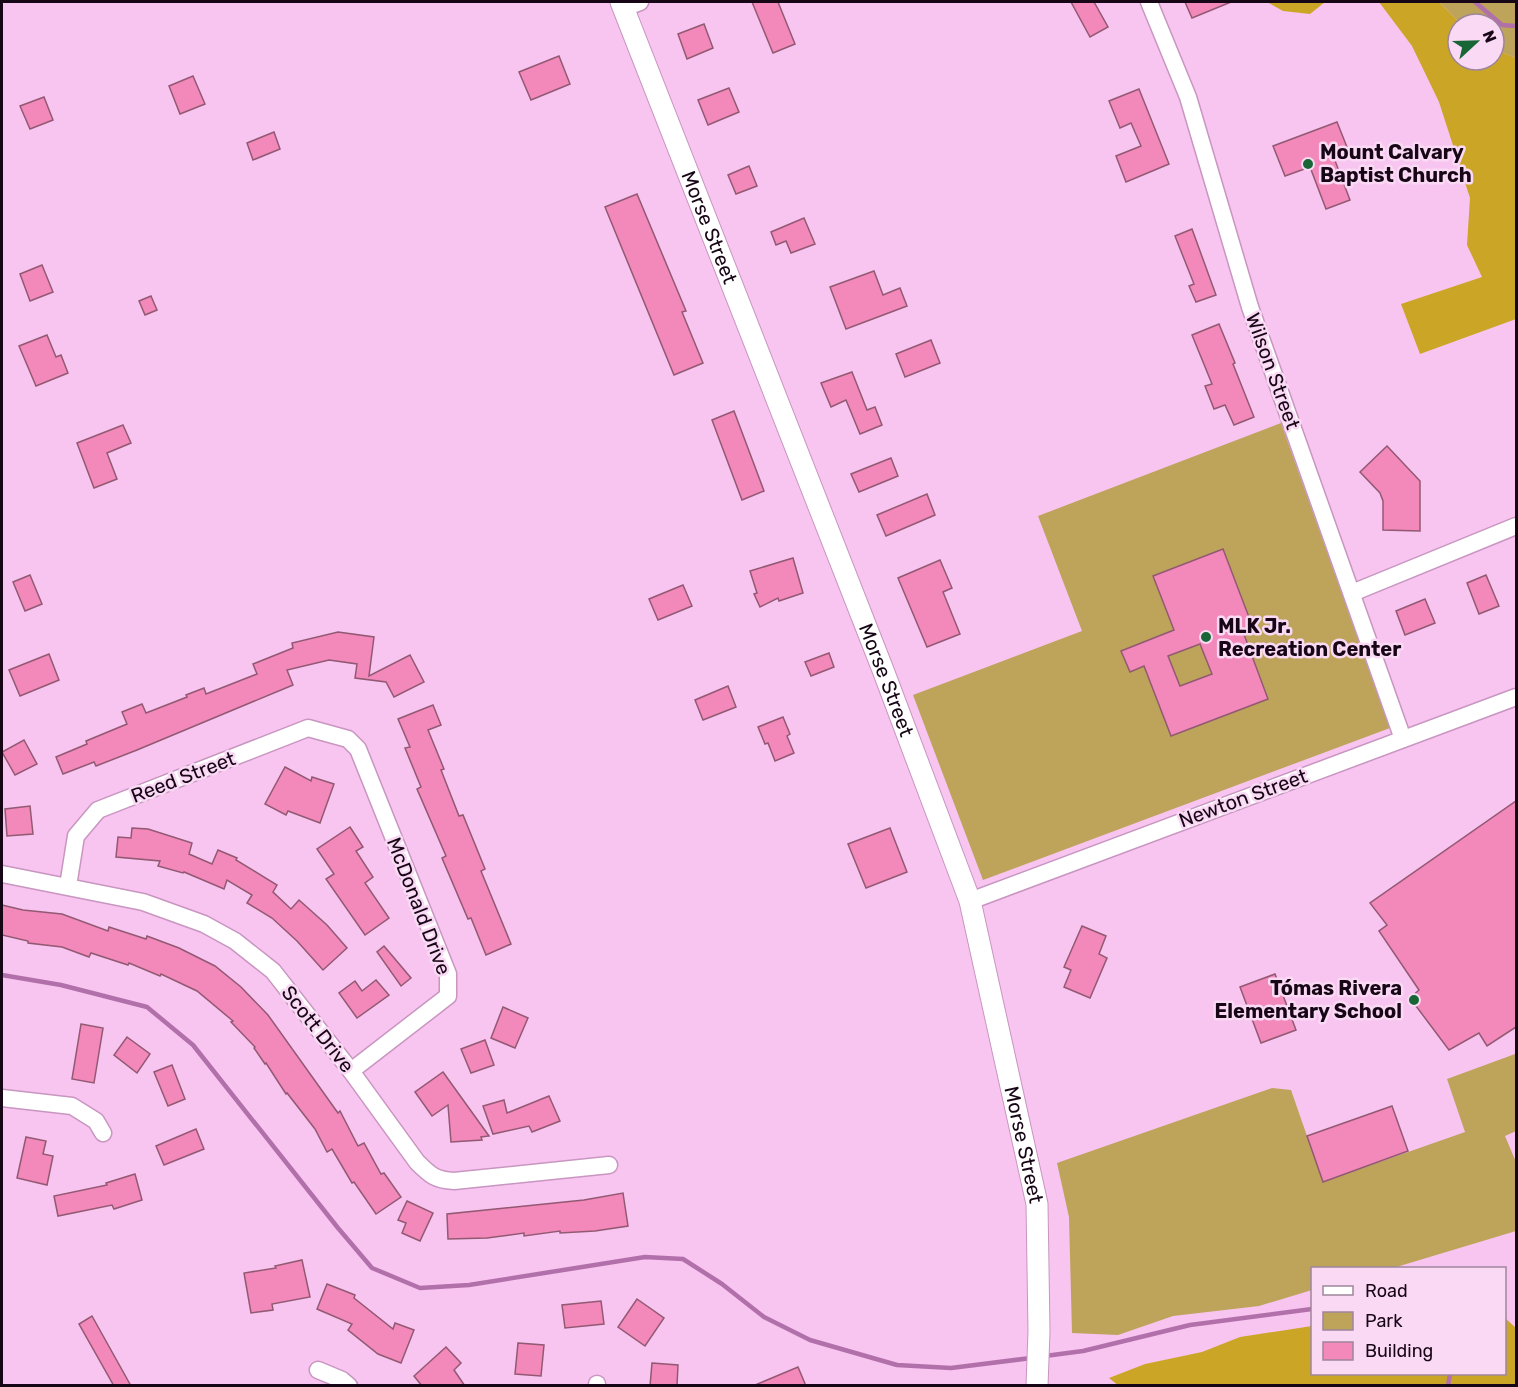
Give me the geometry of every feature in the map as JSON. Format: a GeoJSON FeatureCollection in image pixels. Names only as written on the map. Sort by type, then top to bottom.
{"type":"FeatureCollection","features":[{"type":"Feature","properties":{"kind":"street","name":"Wilson Street"},"geometry":{"type":"LineString","coordinates":[[1149,2],[1188,97],[1250,307],[1403,739]]}},
{"type":"Feature","properties":{"kind":"street","name":"Morse Street"},"geometry":{"type":"LineString","coordinates":[[628,4],[970,901],[1037,1204],[1039,1331],[1036,1386]]}},
{"type":"Feature","properties":{"kind":"street"},"geometry":{"type":"LineString","coordinates":[[1352,593],[1516,526]]}},
{"type":"Feature","properties":{"kind":"street","name":"Newton Street"},"geometry":{"type":"LineString","coordinates":[[970,901],[1516,697]]}},
{"type":"Feature","properties":{"kind":"street","name":"Reed Street"},"geometry":{"type":"LineString","coordinates":[[68,886],[76,836],[98,810],[308,728],[348,739]]}},
{"type":"Feature","properties":{"kind":"street","name":"McDonald Drive"},"geometry":{"type":"LineString","coordinates":[[348,739],[358,749],[448,974],[448,996],[351,1071]]}},
{"type":"Feature","properties":{"kind":"street","name":"Scott Drive"},"geometry":{"type":"LineString","coordinates":[[2,874],[143,902],[204,924],[235,940],[273,971],[351,1071],[417,1162],[427,1173],[439,1180],[454,1181],[609,1165]]}},
{"type":"Feature","properties":{"kind":"street"},"geometry":{"type":"LineString","coordinates":[[2,1098],[72,1106],[96,1121],[103,1132]]}},
{"type":"Feature","properties":{"kind":"street"},"geometry":{"type":"LineString","coordinates":[[318,1370],[342,1380],[349,1386]]}},
{"type":"Feature","properties":{"kind":"green space"},"geometry":{"type":"Polygon","coordinates":[[[1439,2],[1516,2],[1516,58],[1506,54],[1506,12],[1449,12],[1439,2]]]}},
{"type":"Feature","properties":{"kind":"green space"},"geometry":{"type":"Polygon","coordinates":[[[1281,423],[1390,728],[983,880],[913,695],[1082,631],[1038,516],[1281,423]]]}},
{"type":"Feature","properties":{"kind":"green space"},"geometry":{"type":"Polygon","coordinates":[[[1515,1054],[1516,1131],[1505,1136],[1516,1162],[1516,1231],[1396,1267],[1311,1267],[1311,1290],[1259,1306],[1173,1316],[1118,1335],[1072,1333],[1069,1217],[1057,1163],[1272,1088],[1291,1090],[1323,1182],[1465,1132],[1447,1079],[1515,1054]]]}},
{"type":"Feature","properties":{"kind":"shaded area"},"geometry":{"type":"Polygon","coordinates":[[[1267,2],[1325,2],[1310,14],[1283,11],[1267,2]]]}},
{"type":"Feature","properties":{"kind":"shaded area"},"geometry":{"type":"Polygon","coordinates":[[[1379,2],[1439,2],[1449,12],[1446,12],[1446,72],[1506,72],[1506,54],[1516,58],[1516,319],[1420,354],[1401,304],[1482,277],[1467,245],[1470,198],[1439,102],[1412,46],[1379,2]]]}},
{"type":"Feature","properties":{"kind":"shaded area"},"geometry":{"type":"Polygon","coordinates":[[[1506,1319],[1516,1328],[1516,1385],[1119,1386],[1109,1378],[1145,1364],[1202,1352],[1240,1337],[1311,1326],[1311,1375],[1506,1375],[1506,1319]]]}},
{"type":"Feature","properties":{"kind":"building"},"geometry":{"type":"Polygon","coordinates":[[[752,2],[778,2],[795,44],[773,53],[752,2]]]}},
{"type":"Feature","properties":{"kind":"building"},"geometry":{"type":"Polygon","coordinates":[[[1071,2],[1094,2],[1108,27],[1090,37],[1071,2]]]}},
{"type":"Feature","properties":{"kind":"building"},"geometry":{"type":"Polygon","coordinates":[[[1185,2],[1231,2],[1192,18],[1185,2]]]}},
{"type":"Feature","properties":{"kind":"building"},"geometry":{"type":"Polygon","coordinates":[[[704,24],[713,48],[687,59],[678,34],[704,24]]]}},
{"type":"Feature","properties":{"kind":"building"},"geometry":{"type":"Polygon","coordinates":[[[559,56],[570,84],[531,100],[519,72],[559,56]]]}},
{"type":"Feature","properties":{"kind":"building"},"geometry":{"type":"Polygon","coordinates":[[[193,76],[205,104],[180,114],[169,86],[193,76]]]}},
{"type":"Feature","properties":{"kind":"building"},"geometry":{"type":"Polygon","coordinates":[[[729,88],[739,112],[708,125],[698,100],[729,88]]]}},
{"type":"Feature","properties":{"kind":"building"},"geometry":{"type":"Polygon","coordinates":[[[1139,89],[1169,164],[1126,182],[1116,156],[1141,146],[1131,123],[1120,128],[1109,101],[1139,89]]]}},
{"type":"Feature","properties":{"kind":"building"},"geometry":{"type":"Polygon","coordinates":[[[44,97],[53,120],[30,129],[20,106],[44,97]]]}},
{"type":"Feature","properties":{"kind":"building","name":"Mount Calvary Baptist Church"},"geometry":{"type":"Polygon","coordinates":[[[1337,122],[1349,152],[1334,158],[1350,200],[1326,209],[1310,167],[1285,176],[1273,146],[1337,122]]]}},
{"type":"Feature","properties":{"kind":"building"},"geometry":{"type":"Polygon","coordinates":[[[274,132],[280,149],[253,160],[247,143],[274,132]]]}},
{"type":"Feature","properties":{"kind":"building"},"geometry":{"type":"Polygon","coordinates":[[[749,166],[757,186],[736,194],[728,175],[749,166]]]}},
{"type":"Feature","properties":{"kind":"building"},"geometry":{"type":"Polygon","coordinates":[[[637,194],[686,311],[682,312],[703,363],[674,375],[605,207],[637,194]]]}},
{"type":"Feature","properties":{"kind":"building"},"geometry":{"type":"Polygon","coordinates":[[[804,218],[815,244],[791,253],[786,241],[776,245],[771,232],[804,218]]]}},
{"type":"Feature","properties":{"kind":"building"},"geometry":{"type":"Polygon","coordinates":[[[1192,229],[1216,295],[1196,302],[1189,286],[1194,284],[1175,236],[1192,229]]]}},
{"type":"Feature","properties":{"kind":"building"},"geometry":{"type":"Polygon","coordinates":[[[42,265],[53,292],[30,301],[20,274],[42,265]]]}},
{"type":"Feature","properties":{"kind":"building"},"geometry":{"type":"Polygon","coordinates":[[[874,271],[883,295],[900,288],[907,306],[846,329],[830,287],[874,271]]]}},
{"type":"Feature","properties":{"kind":"building"},"geometry":{"type":"Polygon","coordinates":[[[151,296],[157,310],[145,315],[139,301],[151,296]]]}},
{"type":"Feature","properties":{"kind":"building"},"geometry":{"type":"Polygon","coordinates":[[[1219,324],[1254,417],[1234,425],[1225,405],[1214,409],[1205,386],[1212,384],[1192,335],[1219,324]]]}},
{"type":"Feature","properties":{"kind":"building"},"geometry":{"type":"Polygon","coordinates":[[[47,335],[56,357],[61,355],[68,373],[36,386],[19,346],[47,335]]]}},
{"type":"Feature","properties":{"kind":"building"},"geometry":{"type":"Polygon","coordinates":[[[931,340],[940,363],[905,377],[896,354],[931,340]]]}},
{"type":"Feature","properties":{"kind":"building"},"geometry":{"type":"Polygon","coordinates":[[[852,372],[867,410],[875,407],[882,425],[860,434],[846,400],[831,407],[821,383],[852,372]]]}},
{"type":"Feature","properties":{"kind":"building"},"geometry":{"type":"Polygon","coordinates":[[[734,411],[764,491],[742,500],[712,420],[734,411]]]}},
{"type":"Feature","properties":{"kind":"building"},"geometry":{"type":"Polygon","coordinates":[[[123,425],[131,443],[107,453],[117,479],[94,488],[77,443],[123,425]]]}},
{"type":"Feature","properties":{"kind":"building"},"geometry":{"type":"Polygon","coordinates":[[[1387,446],[1420,481],[1420,531],[1383,530],[1383,501],[1380,493],[1360,472],[1387,446]]]}},
{"type":"Feature","properties":{"kind":"building"},"geometry":{"type":"Polygon","coordinates":[[[891,458],[898,476],[859,492],[851,474],[891,458]]]}},
{"type":"Feature","properties":{"kind":"building"},"geometry":{"type":"Polygon","coordinates":[[[927,494],[935,515],[886,536],[877,515],[927,494]]]}},
{"type":"Feature","properties":{"kind":"building","name":"MLK Jr. Recreation Center"},"geometry":{"type":"Polygon","coordinates":[[[1223,549],[1252,625],[1242,629],[1268,699],[1171,736],[1144,666],[1130,672],[1121,651],[1174,630],[1153,576],[1223,549]],[[1200,644],[1168,656],[1180,686],[1212,674],[1200,644]]]}},
{"type":"Feature","properties":{"kind":"building"},"geometry":{"type":"Polygon","coordinates":[[[793,558],[803,593],[779,601],[778,598],[760,607],[754,594],[757,593],[750,571],[793,558]]]}},
{"type":"Feature","properties":{"kind":"building"},"geometry":{"type":"Polygon","coordinates":[[[940,560],[952,588],[943,592],[960,634],[927,647],[898,578],[940,560]]]}},
{"type":"Feature","properties":{"kind":"building"},"geometry":{"type":"Polygon","coordinates":[[[30,575],[42,604],[25,611],[13,582],[30,575]]]}},
{"type":"Feature","properties":{"kind":"building"},"geometry":{"type":"Polygon","coordinates":[[[1486,575],[1499,606],[1479,614],[1467,583],[1486,575]]]}},
{"type":"Feature","properties":{"kind":"building"},"geometry":{"type":"Polygon","coordinates":[[[683,585],[692,606],[658,620],[649,599],[683,585]]]}},
{"type":"Feature","properties":{"kind":"building"},"geometry":{"type":"Polygon","coordinates":[[[1425,599],[1435,623],[1405,635],[1396,611],[1425,599]]]}},
{"type":"Feature","properties":{"kind":"building"},"geometry":{"type":"Polygon","coordinates":[[[338,632],[374,637],[369,676],[410,655],[424,682],[394,697],[386,682],[355,678],[357,664],[329,660],[287,670],[293,685],[96,766],[94,762],[63,774],[56,757],[87,744],[86,741],[127,724],[122,712],[142,704],[146,713],[204,688],[206,694],[257,674],[253,664],[293,648],[292,643],[338,632]]]}},
{"type":"Feature","properties":{"kind":"building"},"geometry":{"type":"Polygon","coordinates":[[[829,653],[834,667],[811,676],[805,662],[829,653]]]}},
{"type":"Feature","properties":{"kind":"building"},"geometry":{"type":"Polygon","coordinates":[[[49,654],[59,680],[20,696],[9,670],[49,654]]]}},
{"type":"Feature","properties":{"kind":"building"},"geometry":{"type":"Polygon","coordinates":[[[728,686],[736,707],[703,720],[695,700],[728,686]]]}},
{"type":"Feature","properties":{"kind":"building"},"geometry":{"type":"Polygon","coordinates":[[[433,705],[441,725],[428,730],[444,769],[441,770],[459,816],[463,815],[485,869],[481,871],[511,944],[486,955],[442,858],[446,856],[417,789],[421,787],[405,748],[410,747],[398,719],[433,705]]]}},
{"type":"Feature","properties":{"kind":"building"},"geometry":{"type":"Polygon","coordinates":[[[783,717],[794,753],[775,761],[758,727],[783,717]]]}},
{"type":"Feature","properties":{"kind":"building"},"geometry":{"type":"Polygon","coordinates":[[[24,740],[37,764],[15,775],[2,752],[24,740]]]}},
{"type":"Feature","properties":{"kind":"building"},"geometry":{"type":"Polygon","coordinates":[[[285,767],[311,781],[312,777],[334,784],[320,823],[288,811],[286,815],[265,804],[285,767]]]}},
{"type":"Feature","properties":{"kind":"building"},"geometry":{"type":"Polygon","coordinates":[[[1516,801],[1516,1027],[1487,1046],[1479,1033],[1449,1050],[1410,998],[1419,990],[1379,931],[1387,925],[1370,903],[1516,801]]]}},
{"type":"Feature","properties":{"kind":"building"},"geometry":{"type":"Polygon","coordinates":[[[30,806],[33,834],[7,836],[5,809],[30,806]]]}},
{"type":"Feature","properties":{"kind":"building"},"geometry":{"type":"Polygon","coordinates":[[[350,827],[363,847],[356,851],[373,877],[365,883],[389,918],[365,935],[326,879],[334,874],[317,849],[350,827]]]}},
{"type":"Feature","properties":{"kind":"building"},"geometry":{"type":"Polygon","coordinates":[[[132,828],[148,829],[192,843],[189,854],[212,864],[218,850],[237,858],[236,860],[277,885],[273,892],[291,909],[299,900],[327,925],[347,948],[323,970],[272,918],[247,903],[252,895],[227,880],[224,889],[184,872],[158,866],[160,861],[116,857],[118,837],[131,838],[132,828]]]}},
{"type":"Feature","properties":{"kind":"building"},"geometry":{"type":"Polygon","coordinates":[[[890,828],[907,872],[866,888],[848,844],[890,828]]]}},
{"type":"Feature","properties":{"kind":"building"},"geometry":{"type":"Polygon","coordinates":[[[2,905],[23,910],[62,914],[108,931],[109,927],[146,939],[147,936],[179,948],[215,966],[241,987],[268,1015],[338,1113],[340,1111],[358,1146],[364,1143],[381,1174],[384,1173],[401,1197],[376,1214],[354,1182],[352,1183],[332,1149],[327,1152],[315,1129],[286,1094],[255,1047],[231,1022],[233,1021],[197,991],[161,974],[160,976],[129,963],[128,965],[91,953],[89,957],[62,947],[28,943],[28,941],[2,935],[2,905]]]}},
{"type":"Feature","properties":{"kind":"building"},"geometry":{"type":"Polygon","coordinates":[[[1082,926],[1106,936],[1099,954],[1107,958],[1090,998],[1064,987],[1071,970],[1064,967],[1082,926]]]}},
{"type":"Feature","properties":{"kind":"building"},"geometry":{"type":"Polygon","coordinates":[[[384,946],[411,978],[401,986],[377,952],[384,946]]]}},
{"type":"Feature","properties":{"kind":"building"},"geometry":{"type":"Polygon","coordinates":[[[1275,974],[1296,1030],[1261,1043],[1240,987],[1275,974]]]}},
{"type":"Feature","properties":{"kind":"building"},"geometry":{"type":"Polygon","coordinates":[[[376,980],[389,995],[357,1018],[339,993],[355,981],[362,991],[376,980]]]}},
{"type":"Feature","properties":{"kind":"building"},"geometry":{"type":"Polygon","coordinates":[[[503,1007],[528,1018],[515,1048],[491,1038],[503,1007]]]}},
{"type":"Feature","properties":{"kind":"building"},"geometry":{"type":"Polygon","coordinates":[[[81,1024],[103,1028],[94,1083],[72,1079],[81,1024]]]}},
{"type":"Feature","properties":{"kind":"building"},"geometry":{"type":"Polygon","coordinates":[[[127,1037],[150,1054],[137,1073],[114,1055],[127,1037]]]}},
{"type":"Feature","properties":{"kind":"building"},"geometry":{"type":"Polygon","coordinates":[[[485,1040],[494,1065],[471,1073],[461,1049],[485,1040]]]}},
{"type":"Feature","properties":{"kind":"building"},"geometry":{"type":"Polygon","coordinates":[[[172,1065],[185,1099],[168,1106],[154,1072],[172,1065]]]}},
{"type":"Feature","properties":{"kind":"building"},"geometry":{"type":"Polygon","coordinates":[[[443,1072],[489,1136],[481,1137],[482,1140],[451,1142],[448,1105],[432,1116],[415,1092],[443,1072]]]}},
{"type":"Feature","properties":{"kind":"building"},"geometry":{"type":"Polygon","coordinates":[[[549,1096],[560,1121],[532,1132],[529,1126],[493,1134],[483,1106],[504,1100],[507,1113],[549,1096]]]}},
{"type":"Feature","properties":{"kind":"building"},"geometry":{"type":"Polygon","coordinates":[[[1392,1106],[1408,1151],[1323,1182],[1307,1136],[1392,1106]]]}},
{"type":"Feature","properties":{"kind":"building"},"geometry":{"type":"Polygon","coordinates":[[[196,1129],[204,1149],[164,1165],[156,1146],[196,1129]]]}},
{"type":"Feature","properties":{"kind":"building"},"geometry":{"type":"Polygon","coordinates":[[[26,1137],[46,1141],[43,1154],[53,1156],[47,1185],[17,1178],[26,1137]]]}},
{"type":"Feature","properties":{"kind":"building"},"geometry":{"type":"Polygon","coordinates":[[[135,1174],[142,1200],[114,1209],[112,1205],[58,1216],[54,1196],[107,1185],[106,1183],[135,1174]]]}},
{"type":"Feature","properties":{"kind":"building"},"geometry":{"type":"Polygon","coordinates":[[[623,1193],[628,1226],[595,1231],[560,1233],[560,1231],[524,1236],[524,1233],[487,1238],[448,1239],[447,1214],[584,1200],[623,1193]]]}},
{"type":"Feature","properties":{"kind":"building"},"geometry":{"type":"Polygon","coordinates":[[[407,1201],[433,1213],[420,1241],[402,1233],[406,1223],[398,1220],[407,1201]]]}},
{"type":"Feature","properties":{"kind":"building"},"geometry":{"type":"Polygon","coordinates":[[[302,1260],[310,1297],[272,1304],[273,1310],[251,1313],[244,1273],[276,1268],[275,1266],[302,1260]]]}},
{"type":"Feature","properties":{"kind":"building"},"geometry":{"type":"Polygon","coordinates":[[[327,1284],[355,1295],[354,1298],[393,1329],[395,1323],[414,1330],[401,1363],[378,1354],[348,1330],[352,1324],[317,1309],[327,1284]]]}},
{"type":"Feature","properties":{"kind":"building"},"geometry":{"type":"Polygon","coordinates":[[[637,1299],[664,1318],[645,1346],[618,1327],[637,1299]]]}},
{"type":"Feature","properties":{"kind":"building"},"geometry":{"type":"Polygon","coordinates":[[[601,1301],[604,1324],[565,1328],[562,1305],[601,1301]]]}},
{"type":"Feature","properties":{"kind":"building"},"geometry":{"type":"Polygon","coordinates":[[[92,1316],[131,1386],[114,1386],[79,1324],[92,1316]]]}},
{"type":"Feature","properties":{"kind":"building"},"geometry":{"type":"Polygon","coordinates":[[[518,1343],[544,1345],[541,1376],[515,1374],[518,1343]]]}},
{"type":"Feature","properties":{"kind":"building"},"geometry":{"type":"Polygon","coordinates":[[[446,1347],[461,1363],[454,1370],[465,1386],[422,1386],[414,1376],[446,1347]]]}},
{"type":"Feature","properties":{"kind":"building"},"geometry":{"type":"Polygon","coordinates":[[[652,1363],[678,1365],[677,1386],[650,1386],[652,1363]]]}},
{"type":"Feature","properties":{"kind":"building"},"geometry":{"type":"Polygon","coordinates":[[[798,1367],[806,1386],[755,1386],[755,1385],[798,1367]]]}},
{"type":"Feature","properties":{"kind":"waterway"},"geometry":{"type":"LineString","coordinates":[[1475,2],[1502,25],[1516,26]]}},
{"type":"Feature","properties":{"kind":"waterway"},"geometry":{"type":"LineString","coordinates":[[2,975],[61,985],[147,1007],[193,1045],[372,1268],[420,1288],[469,1285],[645,1257],[683,1259],[722,1284],[764,1317],[810,1340],[897,1365],[951,1368],[1031,1358]]}},
{"type":"Feature","properties":{"kind":"waterway"},"geometry":{"type":"LineString","coordinates":[[1045,1356],[1083,1351],[1190,1325],[1311,1309]]}},
{"type":"Feature","properties":{"kind":"waterway"},"geometry":{"type":"LineString","coordinates":[[1448,1386],[1450,1375]]}},
{"type":"Feature","properties":{"kind":"place","name":"Mount Calvary Baptist Church"},"geometry":{"type":"Point","coordinates":[1308,164]}},
{"type":"Feature","properties":{"kind":"place","name":"MLK Jr. Recreation Center"},"geometry":{"type":"Point","coordinates":[1206,637]}},
{"type":"Feature","properties":{"kind":"place","name":"Tómas Rivera Elementary School"},"geometry":{"type":"Point","coordinates":[1414,1000]}}]}
